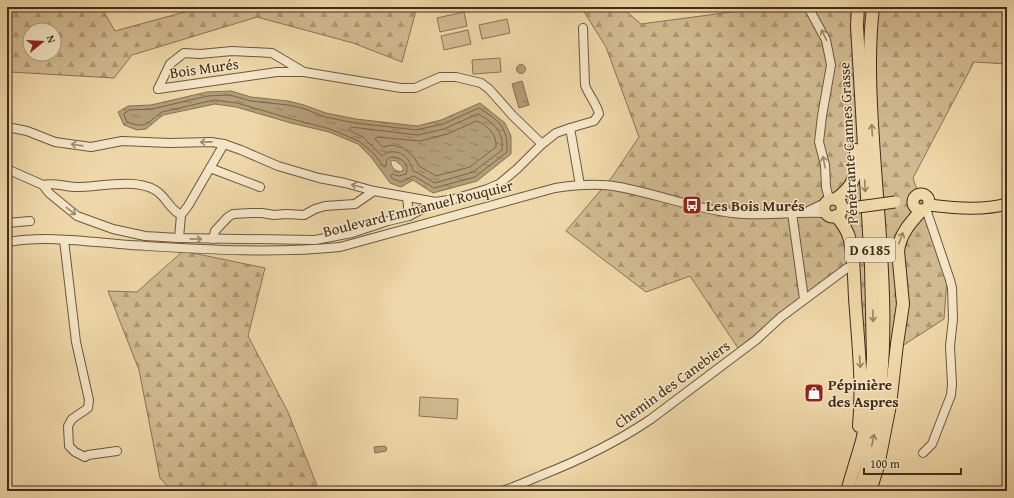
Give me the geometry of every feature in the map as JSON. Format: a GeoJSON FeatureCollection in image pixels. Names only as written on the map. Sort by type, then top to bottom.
{"type":"FeatureCollection","features":[{"type":"Feature","properties":{"kind":"highway","name":"Pénétrante Cannes Grasse"},"geometry":{"type":"LineString","coordinates":[[849,486],[870,408],[873,359],[871,266],[857,26],[858,7]]}},
{"type":"Feature","properties":{"kind":"highway","name":"Pénétrante Cannes Grasse"},"geometry":{"type":"LineString","coordinates":[[859,491],[872,443],[879,408],[883,359],[883,308],[870,86],[873,7]]}},
{"type":"Feature","properties":{"kind":"highway"},"geometry":{"type":"LineString","coordinates":[[849,486],[859,426],[862,394],[851,245],[848,234],[835,207],[850,187],[856,172],[852,44],[857,26]]}},
{"type":"Feature","properties":{"kind":"highway"},"geometry":{"type":"LineString","coordinates":[[870,491],[881,454],[890,405],[903,304],[898,251],[899,244],[905,228],[922,207]]}},
{"type":"Feature","properties":{"kind":"main road"},"geometry":{"type":"LineString","coordinates":[[835,207],[896,202],[922,207],[978,209],[992,208],[1007,204]]}},
{"type":"Feature","properties":{"kind":"street"},"geometry":{"type":"LineString","coordinates":[[808,7],[826,40],[831,65],[819,142],[825,165],[826,187],[828,195],[835,207]]}},
{"type":"Feature","properties":{"kind":"street"},"geometry":{"type":"LineString","coordinates":[[7,126],[27,130],[56,142],[91,147],[122,141],[169,143],[211,142],[224,144],[278,166],[374,192],[436,202],[454,200],[499,184],[556,133],[594,121],[599,114],[597,107],[585,85],[583,28]]}},
{"type":"Feature","properties":{"kind":"street","name":"Bois Murés"},"geometry":{"type":"LineString","coordinates":[[304,72],[272,53],[232,51],[200,54],[184,53],[170,64],[158,88],[277,72],[304,72],[401,88],[416,88],[440,77],[456,76],[480,83],[489,88],[513,116],[542,144]]}},
{"type":"Feature","properties":{"kind":"street"},"geometry":{"type":"LineString","coordinates":[[570,128],[580,185]]}},
{"type":"Feature","properties":{"kind":"street"},"geometry":{"type":"LineString","coordinates":[[179,238],[181,215],[188,206],[224,144]]}},
{"type":"Feature","properties":{"kind":"street"},"geometry":{"type":"LineString","coordinates":[[210,168],[260,187]]}},
{"type":"Feature","properties":{"kind":"street"},"geometry":{"type":"LineString","coordinates":[[7,169],[43,185],[48,193],[77,216],[113,229],[145,236],[213,239],[315,240],[352,233],[388,221],[409,216],[436,202]]}},
{"type":"Feature","properties":{"kind":"street"},"geometry":{"type":"LineString","coordinates":[[43,185],[48,183],[77,187],[130,184],[146,185],[157,191],[174,211],[181,215]]}},
{"type":"Feature","properties":{"kind":"street","name":"Boulevard Emmanuel Rouquier"},"geometry":{"type":"LineString","coordinates":[[7,242],[43,239],[217,250],[315,249],[340,247],[555,188],[580,185],[618,186],[672,201],[732,213],[792,213],[808,212],[835,207]]}},
{"type":"Feature","properties":{"kind":"street"},"geometry":{"type":"LineString","coordinates":[[213,239],[215,231],[228,217],[233,214],[252,213],[304,215],[325,206],[355,204],[374,192]]}},
{"type":"Feature","properties":{"kind":"street"},"geometry":{"type":"LineString","coordinates":[[407,197],[409,216]]}},
{"type":"Feature","properties":{"kind":"street"},"geometry":{"type":"LineString","coordinates":[[922,207],[950,280],[952,288],[953,319],[950,346],[952,384],[950,395],[932,444],[923,453]]}},
{"type":"Feature","properties":{"kind":"street"},"geometry":{"type":"LineString","coordinates":[[792,213],[804,299]]}},
{"type":"Feature","properties":{"kind":"street"},"geometry":{"type":"LineString","coordinates":[[7,223],[30,221]]}},
{"type":"Feature","properties":{"kind":"street"},"geometry":{"type":"LineString","coordinates":[[64,240],[76,342],[90,400],[88,408],[72,419],[68,426],[69,446],[75,452],[85,457],[88,455],[117,451]]}},
{"type":"Feature","properties":{"kind":"street","name":"Chemin des Canebiers"},"geometry":{"type":"LineString","coordinates":[[502,491],[557,469],[633,432],[756,340],[804,299],[846,268]]}},
{"type":"Feature","properties":{"kind":"green space"},"geometry":{"type":"Polygon","coordinates":[[[7,7],[101,7],[115,31],[188,11],[190,7],[417,7],[402,62],[353,43],[257,17],[132,55],[114,78],[7,71],[7,7]]]}},
{"type":"Feature","properties":{"kind":"green space"},"geometry":{"type":"Polygon","coordinates":[[[581,7],[621,7],[641,24],[769,7],[1007,7],[1007,64],[974,62],[913,178],[947,279],[944,319],[865,370],[848,263],[738,348],[690,276],[646,292],[566,231],[612,177],[639,137],[606,47],[581,7]]]}},
{"type":"Feature","properties":{"kind":"green space"},"geometry":{"type":"Polygon","coordinates":[[[464,12],[467,26],[440,32],[437,18],[464,12]]]}},
{"type":"Feature","properties":{"kind":"green space"},"geometry":{"type":"Polygon","coordinates":[[[507,19],[510,33],[482,39],[479,25],[507,19]]]}},
{"type":"Feature","properties":{"kind":"green space"},"geometry":{"type":"Polygon","coordinates":[[[468,30],[471,44],[444,50],[441,36],[468,30]]]}},
{"type":"Feature","properties":{"kind":"green space"},"geometry":{"type":"Polygon","coordinates":[[[500,58],[501,72],[473,74],[472,60],[500,58]]]}},
{"type":"Feature","properties":{"kind":"green space"},"geometry":{"type":"Polygon","coordinates":[[[183,251],[265,268],[248,336],[288,412],[319,491],[172,491],[160,478],[139,370],[108,291],[137,292],[183,251]]]}},
{"type":"Feature","properties":{"kind":"green space"},"geometry":{"type":"Polygon","coordinates":[[[420,397],[458,399],[457,419],[419,416],[420,397]]]}},
{"type":"Feature","properties":{"kind":"water"},"geometry":{"type":"Polygon","coordinates":[[[521,64],[526,69],[521,74],[516,69],[521,64]]]}},
{"type":"Feature","properties":{"kind":"water"},"geometry":{"type":"Polygon","coordinates":[[[522,81],[529,105],[519,108],[512,84],[522,81]]]}},
{"type":"Feature","properties":{"kind":"water"},"geometry":{"type":"Polygon","coordinates":[[[231,91],[251,97],[288,101],[326,113],[356,119],[417,126],[441,120],[480,103],[505,123],[511,136],[511,154],[477,181],[433,193],[413,180],[401,187],[390,183],[371,157],[358,144],[329,132],[236,107],[215,104],[163,115],[146,129],[137,130],[124,125],[118,112],[128,106],[151,105],[207,92],[231,91]],[[391,160],[393,167],[398,171],[403,171],[403,167],[396,161],[391,160]]]}},
{"type":"Feature","properties":{"kind":"water"},"geometry":{"type":"Polygon","coordinates":[[[385,446],[387,448],[386,451],[375,453],[374,447],[385,446]]]}},
{"type":"Feature","properties":{"kind":"place","name":"Les Bois Murés"},"geometry":{"type":"Point","coordinates":[692,205]}},
{"type":"Feature","properties":{"kind":"place","name":"Pépinière des Aspres"},"geometry":{"type":"Point","coordinates":[814,393]}}]}
